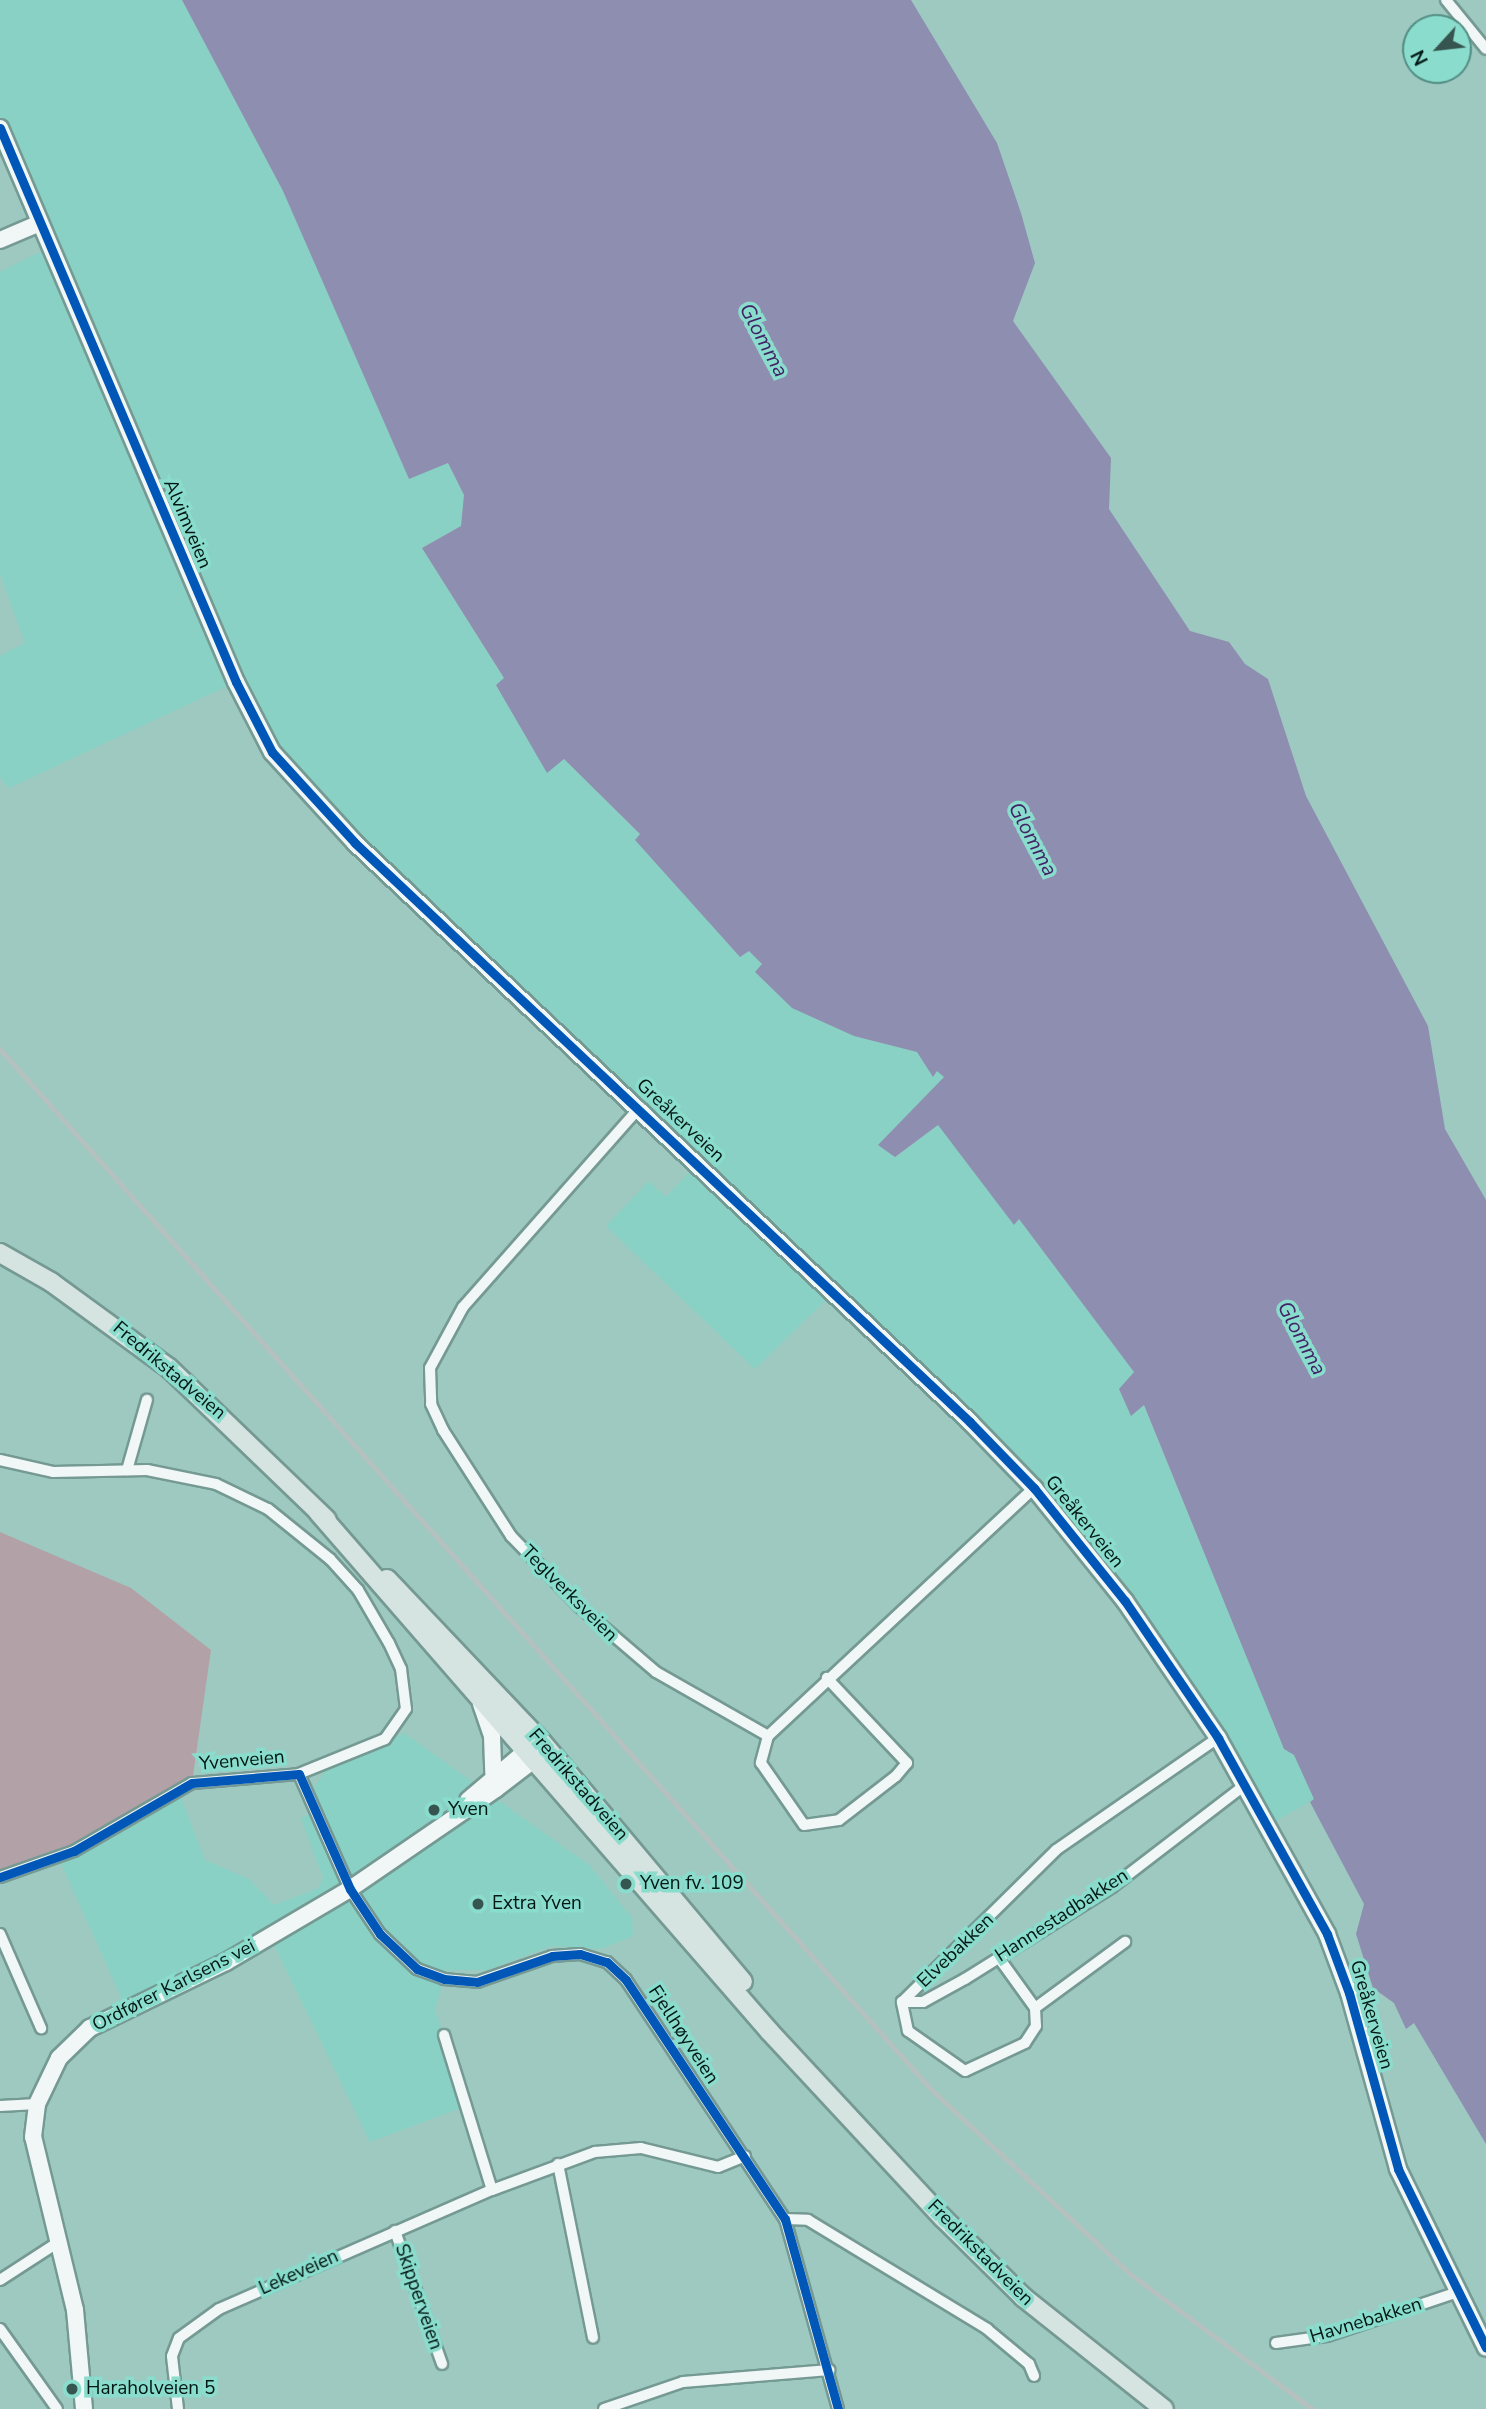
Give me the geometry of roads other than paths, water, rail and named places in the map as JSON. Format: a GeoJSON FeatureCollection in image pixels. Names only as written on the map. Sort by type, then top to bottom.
{"type":"FeatureCollection","features":[{"type":"Feature","properties":{"kind":"main road","name":"Alvimveien"},"geometry":{"type":"LineString","coordinates":[[0,128],[261,733],[313,800],[408,892]]}},
{"type":"Feature","properties":{"kind":"main road"},"geometry":{"type":"LineString","coordinates":[[0,240],[40,223]]}},
{"type":"Feature","properties":{"kind":"main road","name":"Greåkerveien"},"geometry":{"type":"LineString","coordinates":[[408,892],[640,1107],[1034,1488],[1149,1633],[1246,1784],[1335,1955],[1398,2169],[1455,2293],[1486,2348]]}},
{"type":"Feature","properties":{"kind":"main road","name":"Fredrikstadveien"},"geometry":{"type":"LineString","coordinates":[[0,1253],[51,1282],[169,1368],[318,1512],[541,1741],[670,1891],[816,2076]]}},
{"type":"Feature","properties":{"kind":"main road","name":"Fredrikstadveien"},"geometry":{"type":"LineString","coordinates":[[318,1512],[526,1756],[771,2032],[816,2076],[982,2258],[1105,2367],[1164,2409]]}},
{"type":"Feature","properties":{"kind":"main road"},"geometry":{"type":"LineString","coordinates":[[481,1704],[492,1736],[493,1773]]}},
{"type":"Feature","properties":{"kind":"main road","name":"Ordfører Karlsens vei"},"geometry":{"type":"LineString","coordinates":[[84,2409],[75,2310],[34,2154],[37,2104],[59,2058],[90,2028],[226,1962],[350,1889],[457,1812],[541,1741]]}},
{"type":"Feature","properties":{"kind":"main road","name":"Ordfører Karlsens vei"},"geometry":{"type":"LineString","coordinates":[[457,1812],[493,1773],[526,1756]]}},
{"type":"Feature","properties":{"kind":"street"},"geometry":{"type":"LineString","coordinates":[[1446,0],[1486,49]]}},
{"type":"Feature","properties":{"kind":"street","name":"Teglverksveien"},"geometry":{"type":"LineString","coordinates":[[640,1107],[463,1307],[430,1368],[432,1404],[511,1536],[580,1607],[656,1672],[768,1736]]}},
{"type":"Feature","properties":{"kind":"street"},"geometry":{"type":"LineString","coordinates":[[127,1470],[147,1400]]}},
{"type":"Feature","properties":{"kind":"street"},"geometry":{"type":"LineString","coordinates":[[0,1460],[54,1472],[127,1470],[182,1475],[260,1504],[316,1545],[375,1615],[401,1670],[406,1692],[400,1723],[385,1739],[299,1774]]}},
{"type":"Feature","properties":{"kind":"street"},"geometry":{"type":"LineString","coordinates":[[827,1678],[906,1763],[896,1776],[839,1820],[804,1825],[766,1775],[760,1756],[768,1736],[827,1678],[1034,1488]]}},
{"type":"Feature","properties":{"kind":"street","name":"Elvebakken"},"geometry":{"type":"LineString","coordinates":[[999,1958],[1035,2008],[1036,2026],[1025,2043],[965,2071],[908,2031],[902,2003],[1056,1850],[1218,1738]]}},
{"type":"Feature","properties":{"kind":"street","name":"Yvenveien"},"geometry":{"type":"LineString","coordinates":[[0,1877],[74,1851],[192,1783],[299,1774],[350,1889]]}},
{"type":"Feature","properties":{"kind":"street","name":"Hannestadbakken"},"geometry":{"type":"LineString","coordinates":[[902,2003],[923,2002],[1112,1887],[1246,1784]]}},
{"type":"Feature","properties":{"kind":"street","name":"Fjellhøyveien"},"geometry":{"type":"LineString","coordinates":[[350,1889],[398,1954],[444,1979],[492,1979],[565,1955],[607,1962],[626,1980],[785,2219],[830,2370],[838,2409]]}},
{"type":"Feature","properties":{"kind":"street"},"geometry":{"type":"LineString","coordinates":[[0,1934],[41,2028]]}},
{"type":"Feature","properties":{"kind":"street"},"geometry":{"type":"LineString","coordinates":[[1035,2008],[1125,1942]]}},
{"type":"Feature","properties":{"kind":"street"},"geometry":{"type":"LineString","coordinates":[[444,2035],[492,2190]]}},
{"type":"Feature","properties":{"kind":"street"},"geometry":{"type":"LineString","coordinates":[[0,2106],[37,2104]]}},
{"type":"Feature","properties":{"kind":"street","name":"Lekeveien"},"geometry":{"type":"LineString","coordinates":[[178,2409],[172,2356],[192,2325],[395,2231],[558,2164],[615,2147],[718,2167],[745,2156]]}},
{"type":"Feature","properties":{"kind":"street"},"geometry":{"type":"LineString","coordinates":[[558,2164],[593,2337]]}},
{"type":"Feature","properties":{"kind":"street"},"geometry":{"type":"LineString","coordinates":[[785,2219],[808,2220],[987,2329],[1029,2364],[1034,2376]]}},
{"type":"Feature","properties":{"kind":"street","name":"Skipperveien"},"geometry":{"type":"LineString","coordinates":[[395,2231],[442,2364]]}},
{"type":"Feature","properties":{"kind":"street"},"geometry":{"type":"LineString","coordinates":[[0,2280],[57,2243]]}},
{"type":"Feature","properties":{"kind":"street","name":"Havnebakken"},"geometry":{"type":"LineString","coordinates":[[1276,2343],[1338,2333],[1455,2293]]}},
{"type":"Feature","properties":{"kind":"street"},"geometry":{"type":"LineString","coordinates":[[0,2329],[57,2409]]}},
{"type":"Feature","properties":{"kind":"street"},"geometry":{"type":"LineString","coordinates":[[604,2409],[683,2382],[830,2370]]}},
{"type":"Feature","properties":{"kind":"water","name":"Glomma"},"geometry":{"type":"Polygon","coordinates":[[[182,0],[911,0],[997,143],[1021,213],[1035,263],[1013,321],[1111,458],[1109,509],[1190,631],[1229,642],[1245,664],[1268,679],[1306,796],[1428,1026],[1445,1129],[1486,1200],[1486,2144],[1414,2023],[1406,2029],[1394,2003],[1373,1988],[1356,1934],[1364,1904],[1310,1802],[1314,1799],[1294,1755],[1284,1749],[1144,1405],[1131,1416],[1119,1389],[1134,1372],[1019,1219],[1014,1225],[938,1125],[895,1157],[878,1145],[944,1077],[937,1071],[933,1077],[917,1052],[854,1036],[792,1008],[755,972],[762,964],[749,951],[740,957],[635,840],[640,834],[564,759],[547,773],[496,685],[504,678],[422,548],[461,526],[464,495],[448,463],[409,479],[283,191],[182,0]]]}},
{"type":"Feature","properties":{"kind":"railway"},"geometry":{"type":"LineString","coordinates":[[0,1049],[933,2091],[1133,2276],[1313,2409]]}},
{"type":"Feature","properties":{"kind":"place","name":"Yven"},"geometry":{"type":"Point","coordinates":[434,1810]}},
{"type":"Feature","properties":{"kind":"place","name":"Yven fv. 109"},"geometry":{"type":"Point","coordinates":[626,1884]}},
{"type":"Feature","properties":{"kind":"place","name":"Extra Yven"},"geometry":{"type":"Point","coordinates":[478,1904]}},
{"type":"Feature","properties":{"kind":"place","name":"Haraholveien 5"},"geometry":{"type":"Point","coordinates":[72,2389]}}]}
